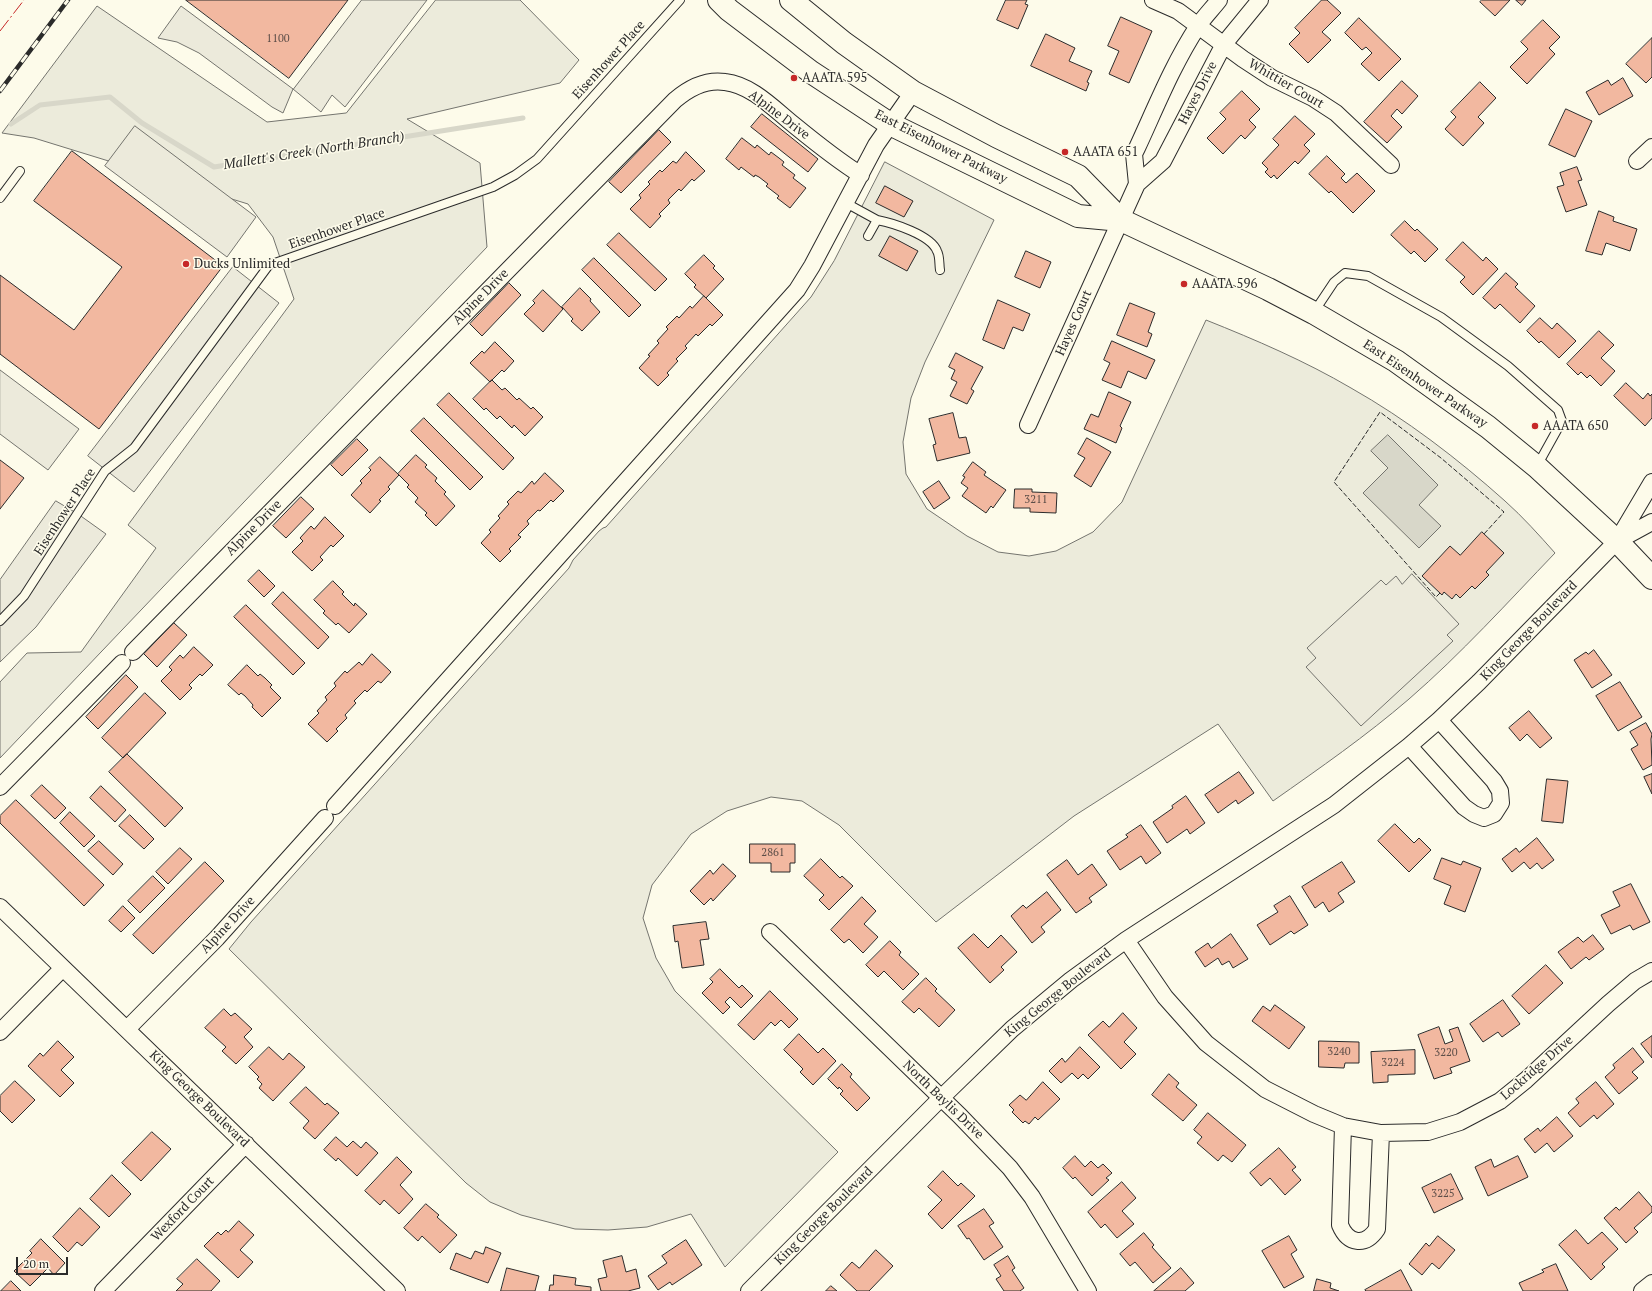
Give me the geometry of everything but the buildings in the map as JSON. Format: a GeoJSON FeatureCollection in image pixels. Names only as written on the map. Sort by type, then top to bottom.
{"type":"FeatureCollection","features":[{"type":"Feature","properties":{"kind":"main road","name":"East Eisenhower Parkway"},"geometry":{"type":"LineString","coordinates":[[719,0],[729,10],[811,72],[890,124],[1078,216],[1121,220],[1268,289],[1314,313],[1396,361],[1488,427],[1537,467],[1617,541],[1652,578]]}},
{"type":"Feature","properties":{"kind":"main road","name":"East Eisenhower Parkway"},"geometry":{"type":"LineString","coordinates":[[791,0],[840,39],[913,92],[996,136],[1078,176],[1121,220]]}},
{"type":"Feature","properties":{"kind":"street","name":"Whittier Court"},"geometry":{"type":"LineString","coordinates":[[1153,0],[1178,11],[1243,59],[1272,78],[1313,98],[1336,113],[1391,165]]}},
{"type":"Feature","properties":{"kind":"street","name":"Hayes Drive"},"geometry":{"type":"LineString","coordinates":[[1121,220],[1136,184],[1134,154],[1162,92],[1198,25],[1219,0]]}},
{"type":"Feature","properties":{"kind":"street","name":"Hayes Drive"},"geometry":{"type":"LineString","coordinates":[[1136,184],[1163,161],[1224,44],[1260,0]]}},
{"type":"Feature","properties":{"kind":"street","name":"Alpine Drive"},"geometry":{"type":"LineString","coordinates":[[0,787],[675,100],[688,89],[709,82],[725,82],[746,89],[841,162],[861,174]]}},
{"type":"Feature","properties":{"kind":"street","name":"Alpine Drive"},"geometry":{"type":"LineString","coordinates":[[127,1029],[217,938],[797,290],[812,266],[876,145],[913,92]]}},
{"type":"Feature","properties":{"kind":"street"},"geometry":{"type":"LineString","coordinates":[[1637,161],[1652,147]]}},
{"type":"Feature","properties":{"kind":"street","name":"Hayes Court"},"geometry":{"type":"LineString","coordinates":[[1028,425],[1121,220]]}},
{"type":"Feature","properties":{"kind":"street","name":"King George Boulevard"},"geometry":{"type":"LineString","coordinates":[[749,1291],[941,1098],[1012,1029],[1071,980],[1126,940],[1334,805],[1409,746],[1439,720],[1479,682],[1617,541],[1652,482]]}},
{"type":"Feature","properties":{"kind":"street","name":"King George Boulevard"},"geometry":{"type":"LineString","coordinates":[[1617,541],[1652,522]]}},
{"type":"Feature","properties":{"kind":"street"},"geometry":{"type":"LineString","coordinates":[[1409,746],[1464,807],[1474,814],[1484,818],[1494,814],[1501,803],[1500,792],[1494,781],[1439,720]]}},
{"type":"Feature","properties":{"kind":"street","name":"King George Boulevard"},"geometry":{"type":"LineString","coordinates":[[0,906],[397,1291]]}},
{"type":"Feature","properties":{"kind":"street","name":"North Baylis Drive"},"geometry":{"type":"LineString","coordinates":[[770,932],[989,1145],[1010,1168],[1028,1191],[1088,1291]]}},
{"type":"Feature","properties":{"kind":"street","name":"Lockridge Drive"},"geometry":{"type":"LineString","coordinates":[[1126,940],[1165,997],[1206,1043],[1264,1089],[1314,1114],[1343,1126],[1381,1133],[1428,1132],[1460,1122],[1500,1101],[1526,1080],[1608,1004],[1635,981],[1652,971]]}},
{"type":"Feature","properties":{"kind":"street"},"geometry":{"type":"LineString","coordinates":[[0,1032],[63,968]]}},
{"type":"Feature","properties":{"kind":"street"},"geometry":{"type":"LineString","coordinates":[[1343,1126],[1340,1225],[1344,1235],[1354,1240],[1364,1240],[1372,1237],[1377,1229],[1381,1133]]}},
{"type":"Feature","properties":{"kind":"street","name":"Wexford Court"},"geometry":{"type":"LineString","coordinates":[[103,1291],[246,1144]]}},
{"type":"Feature","properties":{"kind":"street"},"geometry":{"type":"LineString","coordinates":[[1642,1291],[1652,1282]]}},
{"type":"Feature","properties":{"kind":"lane","name":"Eisenhower Place"},"geometry":{"type":"LineString","coordinates":[[0,621],[24,596],[105,471],[134,448],[269,265],[493,187],[515,175],[537,158],[680,0]]}},
{"type":"Feature","properties":{"kind":"lane"},"geometry":{"type":"LineString","coordinates":[[0,198],[20,171]]}},
{"type":"Feature","properties":{"kind":"lane"},"geometry":{"type":"LineString","coordinates":[[846,202],[877,220],[892,223],[929,240],[937,250],[940,270]]}},
{"type":"Feature","properties":{"kind":"lane"},"geometry":{"type":"LineString","coordinates":[[868,236],[877,220]]}},
{"type":"Feature","properties":{"kind":"lane"},"geometry":{"type":"LineString","coordinates":[[1314,313],[1334,282],[1345,273],[1368,276],[1441,317],[1508,366],[1558,410],[1562,421],[1537,467]]}},
{"type":"Feature","properties":{"kind":"shaded area"},"geometry":{"type":"Polygon","coordinates":[[[362,0],[427,0],[345,107],[332,95],[321,112],[293,89],[362,0]]]}},
{"type":"Feature","properties":{"kind":"shaded area"},"geometry":{"type":"Polygon","coordinates":[[[436,0],[520,0],[579,60],[560,83],[407,119],[480,163],[487,247],[0,758],[0,682],[27,653],[81,652],[156,548],[128,525],[294,299],[273,237],[248,204],[34,138],[2,133],[97,6],[267,122],[346,113],[436,0]]]}},
{"type":"Feature","properties":{"kind":"shaded area"},"geometry":{"type":"Polygon","coordinates":[[[181,6],[293,89],[283,113],[272,107],[199,53],[177,42],[158,38],[181,6]]]}},
{"type":"Feature","properties":{"kind":"shaded area"},"geometry":{"type":"Polygon","coordinates":[[[135,126],[256,217],[227,257],[105,166],[135,126]]]}},
{"type":"Feature","properties":{"kind":"shaded area"},"geometry":{"type":"Polygon","coordinates":[[[885,162],[994,220],[925,362],[911,398],[903,442],[906,474],[927,509],[967,536],[998,552],[1029,556],[1056,551],[1093,532],[1122,502],[1206,320],[1262,343],[1316,369],[1351,388],[1412,426],[1487,485],[1518,513],[1555,553],[1466,646],[1409,699],[1359,739],[1273,801],[1218,724],[1074,816],[936,922],[839,825],[802,801],[771,797],[727,811],[691,834],[652,885],[643,918],[656,958],[675,991],[838,1152],[725,1267],[691,1214],[647,1227],[608,1230],[575,1229],[521,1215],[490,1202],[466,1183],[229,949],[251,922],[569,568],[573,560],[599,531],[606,527],[811,297],[834,261],[885,162]]]}},
{"type":"Feature","properties":{"kind":"shaded area"},"geometry":{"type":"Polygon","coordinates":[[[233,267],[279,303],[134,492],[88,456],[233,267]]]}},
{"type":"Feature","properties":{"kind":"shaded area"},"geometry":{"type":"Polygon","coordinates":[[[0,370],[79,429],[48,470],[0,434],[0,370]]]}},
{"type":"Feature","properties":{"kind":"shaded area"},"geometry":{"type":"Polygon","coordinates":[[[1388,435],[1438,485],[1419,505],[1441,526],[1419,548],[1363,493],[1388,468],[1371,451],[1388,435]]]}},
{"type":"Feature","properties":{"kind":"shaded area"},"geometry":{"type":"Polygon","coordinates":[[[56,501],[78,514],[106,534],[36,627],[0,662],[0,580],[56,501]]]}},
{"type":"Feature","properties":{"kind":"shaded area"},"geometry":{"type":"Polygon","coordinates":[[[1412,574],[1459,624],[1447,635],[1453,641],[1361,726],[1306,667],[1316,658],[1307,648],[1381,580],[1386,585],[1396,576],[1402,584],[1412,574]]]}},
{"type":"Feature","properties":{"kind":"waterway","name":"Mallett's Creek (North Branch)"},"geometry":{"type":"LineString","coordinates":[[11,124],[40,105],[110,97],[142,123],[214,167],[523,118]]}},
{"type":"Feature","properties":{"kind":"railway"},"geometry":{"type":"LineString","coordinates":[[0,91],[68,0]]}},
{"type":"Feature","properties":{"kind":"fence"},"geometry":{"type":"LineString","coordinates":[[1440,593],[1436,597],[1334,482],[1380,412],[1441,458],[1504,512],[1484,534]]}},
{"type":"Feature","properties":{"kind":"power"},"geometry":{"type":"LineString","coordinates":[[0,31],[24,0]]}},
{"type":"Feature","properties":{"kind":"place","name":"AAATA 595"},"geometry":{"type":"Point","coordinates":[794,78]}},
{"type":"Feature","properties":{"kind":"place","name":"AAATA 651"},"geometry":{"type":"Point","coordinates":[1065,152]}},
{"type":"Feature","properties":{"kind":"place","name":"Ducks Unlimited"},"geometry":{"type":"Point","coordinates":[186,264]}},
{"type":"Feature","properties":{"kind":"place","name":"AAATA 596"},"geometry":{"type":"Point","coordinates":[1184,284]}},
{"type":"Feature","properties":{"kind":"place","name":"AAATA 650"},"geometry":{"type":"Point","coordinates":[1535,426]}}]}
